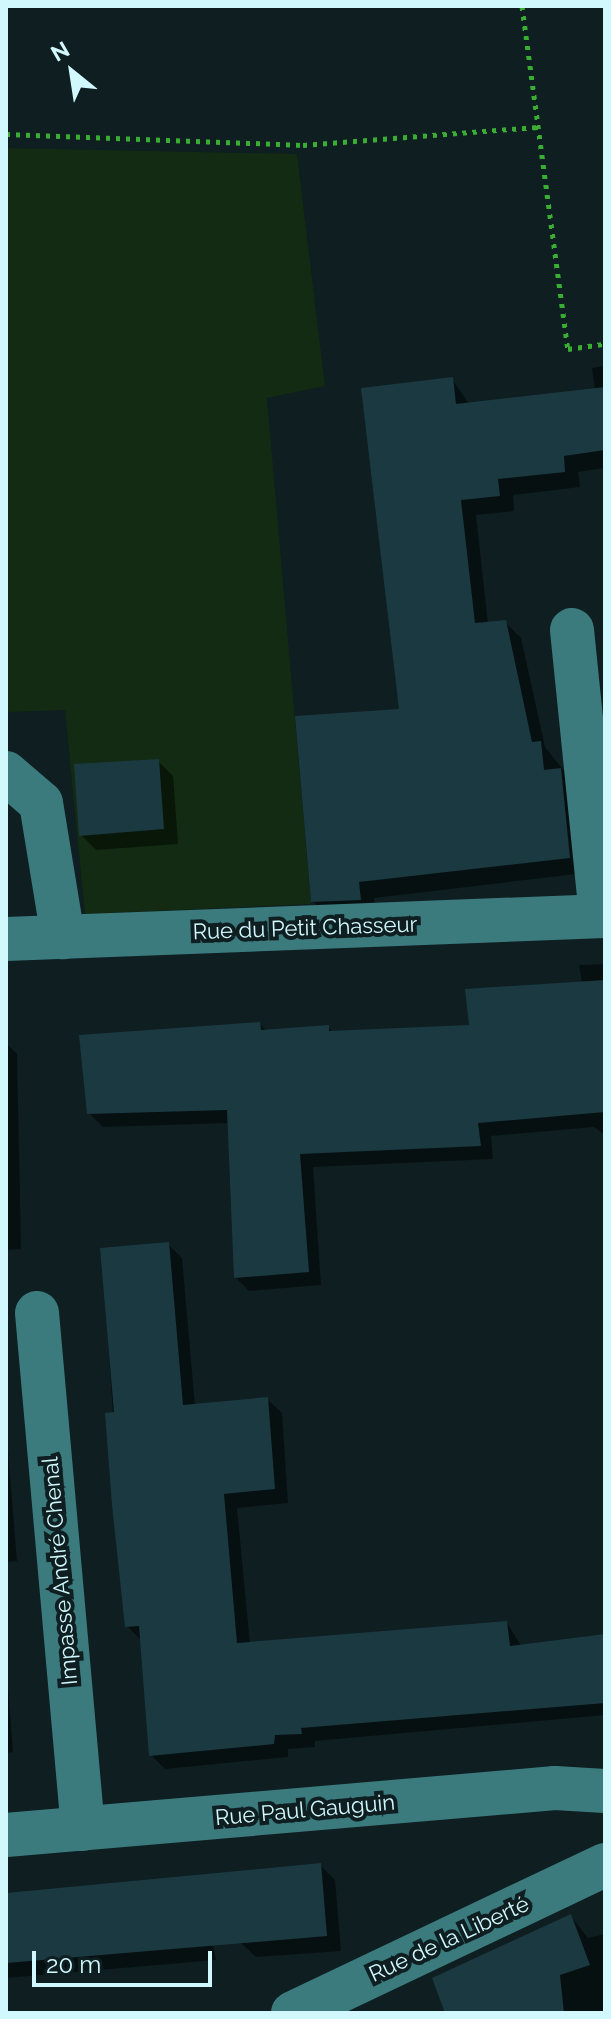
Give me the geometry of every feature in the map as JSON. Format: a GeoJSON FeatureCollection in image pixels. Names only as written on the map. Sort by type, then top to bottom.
{"type":"FeatureCollection","features":[{"type":"Feature","properties":{"kind":"street"},"geometry":{"type":"LineString","coordinates":[[572,630],[603,916]]}},
{"type":"Feature","properties":{"kind":"street"},"geometry":{"type":"LineString","coordinates":[[6,773],[41,803],[63,937]]}},
{"type":"Feature","properties":{"kind":"street","name":"Rue du Petit Chasseur"},"geometry":{"type":"LineString","coordinates":[[6,939],[603,916]]}},
{"type":"Feature","properties":{"kind":"street","name":"Impasse André Chenal"},"geometry":{"type":"LineString","coordinates":[[37,1313],[83,1829]]}},
{"type":"Feature","properties":{"kind":"street","name":"Rue Paul Gauguin"},"geometry":{"type":"LineString","coordinates":[[6,1835],[555,1788],[605,1791]]}},
{"type":"Feature","properties":{"kind":"street","name":"Rue de la Liberté"},"geometry":{"type":"LineString","coordinates":[[293,2013],[605,1865]]}},
{"type":"Feature","properties":{"kind":"path"},"geometry":{"type":"LineString","coordinates":[[522,6],[568,349],[605,344]]}},
{"type":"Feature","properties":{"kind":"path"},"geometry":{"type":"LineString","coordinates":[[6,134],[303,145],[538,127]]}},
{"type":"Feature","properties":{"kind":"green space"},"geometry":{"type":"Polygon","coordinates":[[[6,148],[297,154],[325,386],[267,398],[311,904],[85,914],[65,710],[6,712],[6,148]]]}},
{"type":"Feature","properties":{"kind":"building"},"geometry":{"type":"Polygon","coordinates":[[[453,377],[456,404],[605,387],[605,450],[564,456],[565,472],[498,479],[500,496],[461,500],[475,623],[506,620],[532,742],[541,741],[544,770],[561,768],[570,858],[359,882],[361,900],[311,902],[295,716],[399,709],[361,388],[453,377]]]}},
{"type":"Feature","properties":{"kind":"building"},"geometry":{"type":"Polygon","coordinates":[[[159,759],[164,829],[79,836],[74,764],[159,759]]]}},
{"type":"Feature","properties":{"kind":"building"},"geometry":{"type":"Polygon","coordinates":[[[605,980],[605,1112],[478,1123],[481,1146],[300,1154],[309,1272],[234,1278],[227,1110],[87,1114],[79,1035],[260,1022],[261,1030],[329,1025],[329,1031],[469,1025],[465,989],[605,980]]]}},
{"type":"Feature","properties":{"kind":"building"},"geometry":{"type":"Polygon","coordinates":[[[169,1242],[183,1405],[268,1397],[275,1489],[224,1494],[237,1643],[507,1621],[510,1646],[605,1634],[605,1703],[301,1728],[302,1734],[275,1735],[274,1744],[149,1756],[139,1626],[125,1627],[112,1505],[105,1413],[114,1412],[100,1248],[169,1242]]]}},
{"type":"Feature","properties":{"kind":"building"},"geometry":{"type":"Polygon","coordinates":[[[321,1863],[327,1936],[6,1963],[6,1893],[321,1863]]]}},
{"type":"Feature","properties":{"kind":"building"},"geometry":{"type":"Polygon","coordinates":[[[571,1914],[590,1965],[560,1975],[564,2013],[445,2013],[432,1978],[571,1914]]]}}]}
